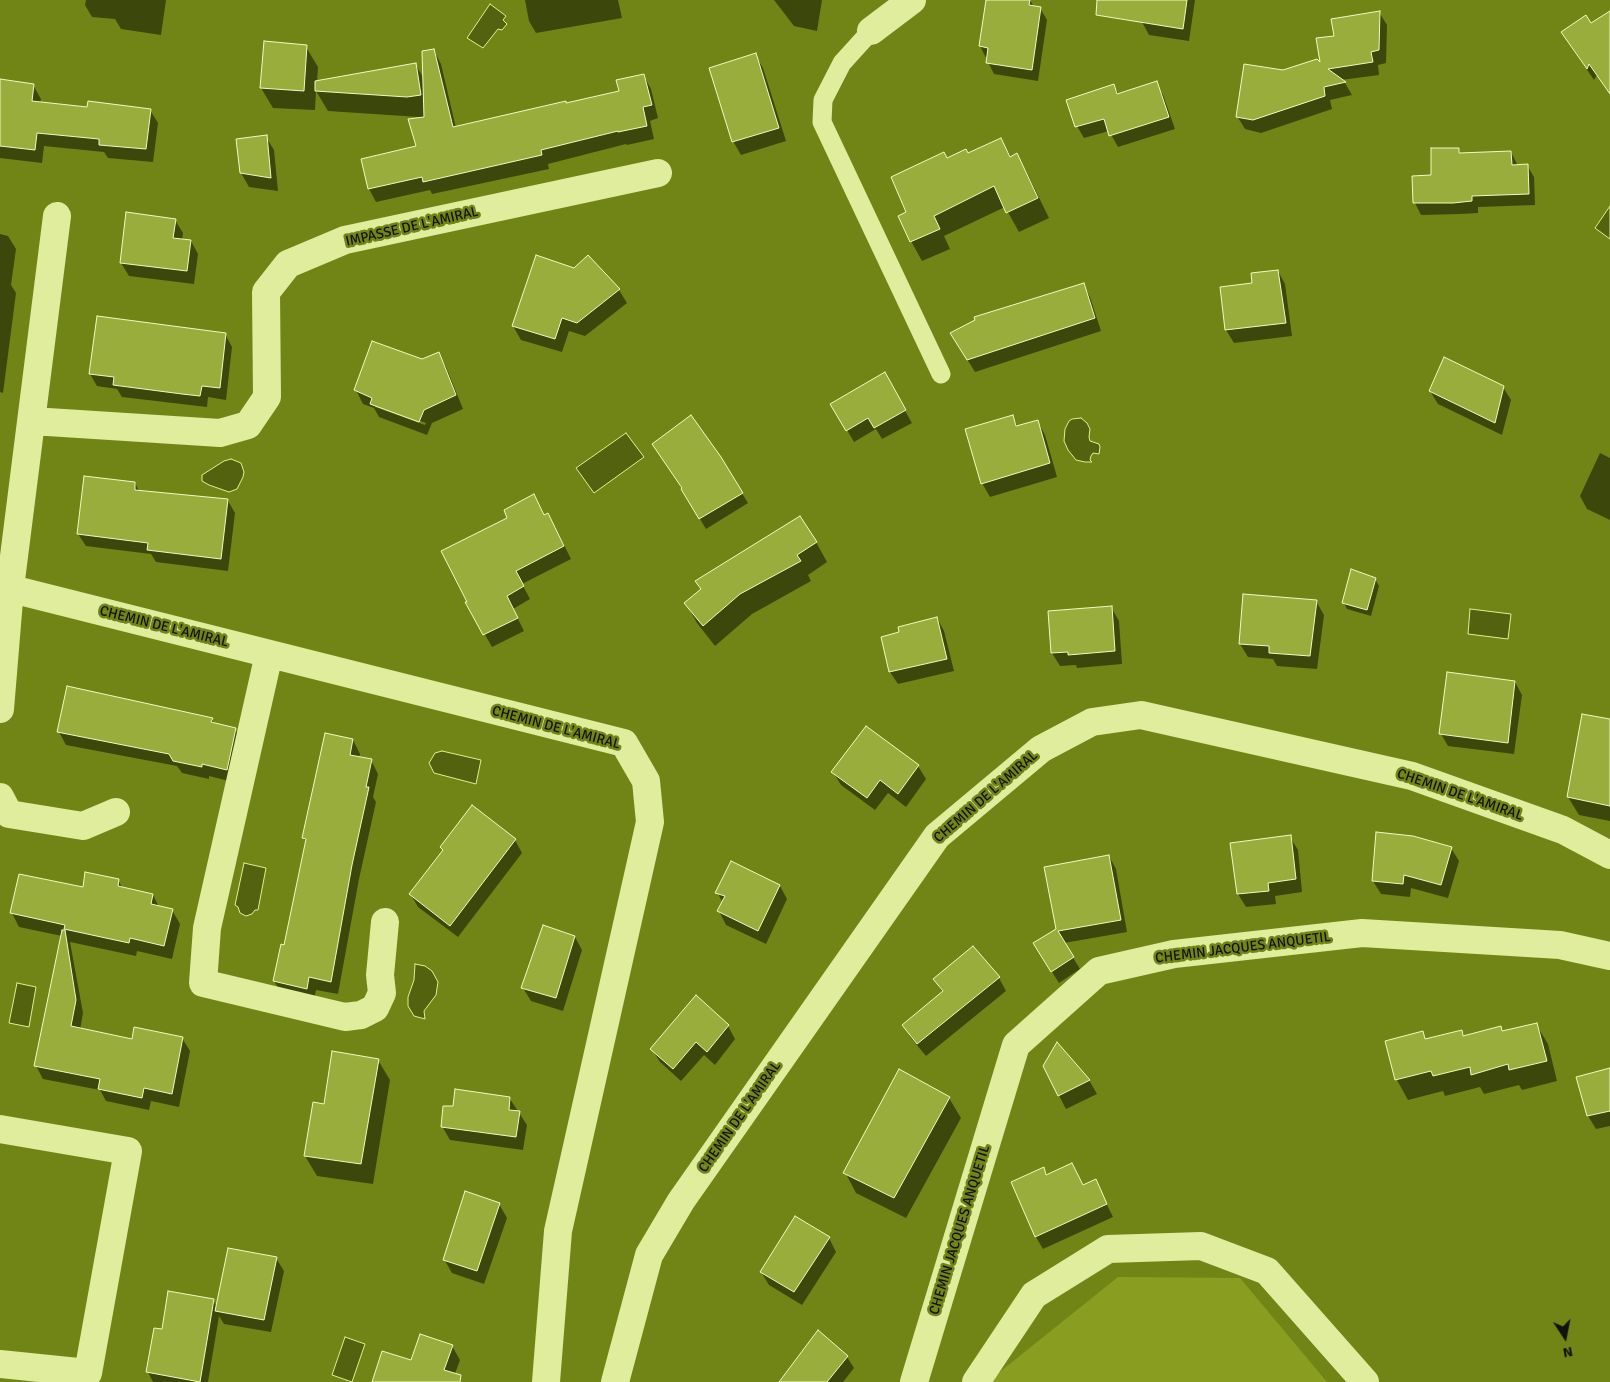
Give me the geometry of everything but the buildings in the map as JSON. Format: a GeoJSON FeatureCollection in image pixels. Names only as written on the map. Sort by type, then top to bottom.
{"type":"FeatureCollection","features":[{"type":"Feature","properties":{"kind":"street"},"geometry":{"type":"LineString","coordinates":[[871,31],[912,0]]}},
{"type":"Feature","properties":{"kind":"street","name":"IMPASSE DE L'AMIRAL"},"geometry":{"type":"LineString","coordinates":[[32,422],[220,433],[248,425],[267,397],[266,292],[288,264],[345,240],[658,173]]}},
{"type":"Feature","properties":{"kind":"street"},"geometry":{"type":"LineString","coordinates":[[0,709],[5,587],[32,422],[57,216]]}},
{"type":"Feature","properties":{"kind":"street","name":"CHEMIN DE L'AMIRAL"},"geometry":{"type":"LineString","coordinates":[[5,587],[624,743],[646,781],[650,822],[558,1231],[546,1382]]}},
{"type":"Feature","properties":{"kind":"street"},"geometry":{"type":"LineString","coordinates":[[269,654],[207,928],[203,984],[345,1017],[361,1015],[375,1008],[382,993],[380,976],[385,922]]}},
{"type":"Feature","properties":{"kind":"street","name":"CHEMIN DE L'AMIRAL"},"geometry":{"type":"LineString","coordinates":[[615,1382],[649,1254],[681,1201],[938,836],[1041,749],[1092,722],[1141,715],[1412,776],[1564,830],[1610,855]]}},
{"type":"Feature","properties":{"kind":"street"},"geometry":{"type":"LineString","coordinates":[[0,797],[9,814],[83,826],[116,812]]}},
{"type":"Feature","properties":{"kind":"street","name":"CHEMIN JACQUES ANQUETIL"},"geometry":{"type":"LineString","coordinates":[[914,1382],[1016,1045],[1100,971],[1174,954],[1362,932],[1560,945],[1610,956]]}},
{"type":"Feature","properties":{"kind":"street"},"geometry":{"type":"LineString","coordinates":[[0,1128],[128,1151],[88,1373],[0,1364]]}},
{"type":"Feature","properties":{"kind":"street"},"geometry":{"type":"LineString","coordinates":[[976,1382],[1034,1295],[1108,1249],[1201,1246],[1267,1271],[1365,1382]]}},
{"type":"Feature","properties":{"kind":"lane"},"geometry":{"type":"LineString","coordinates":[[871,31],[842,63],[823,100],[822,122],[941,374]]}},
{"type":"Feature","properties":{"kind":"shaded area"},"geometry":{"type":"Polygon","coordinates":[[[490,4],[506,16],[503,20],[507,24],[502,30],[498,29],[483,48],[467,38],[490,4]]]}},
{"type":"Feature","properties":{"kind":"shaded area"},"geometry":{"type":"Polygon","coordinates":[[[1610,206],[1610,239],[1595,228],[1610,206]]]}},
{"type":"Feature","properties":{"kind":"shaded area"},"geometry":{"type":"Polygon","coordinates":[[[1081,418],[1090,429],[1090,441],[1099,444],[1100,447],[1099,454],[1093,453],[1091,456],[1090,460],[1092,462],[1076,460],[1064,441],[1065,429],[1069,421],[1081,418]]]}},
{"type":"Feature","properties":{"kind":"shaded area"},"geometry":{"type":"Polygon","coordinates":[[[626,433],[644,457],[594,493],[576,468],[626,433]]]}},
{"type":"Feature","properties":{"kind":"shaded area"},"geometry":{"type":"Polygon","coordinates":[[[231,459],[241,463],[244,472],[237,489],[229,492],[202,481],[202,475],[224,461],[231,459]]]}},
{"type":"Feature","properties":{"kind":"shaded area"},"geometry":{"type":"Polygon","coordinates":[[[1470,609],[1511,614],[1508,639],[1468,634],[1470,609]]]}},
{"type":"Feature","properties":{"kind":"shaded area"},"geometry":{"type":"Polygon","coordinates":[[[442,751],[481,760],[476,784],[434,773],[429,763],[435,753],[442,751]]]}},
{"type":"Feature","properties":{"kind":"shaded area"},"geometry":{"type":"Polygon","coordinates":[[[244,863],[266,868],[258,910],[246,916],[240,913],[235,905],[244,863]]]}},
{"type":"Feature","properties":{"kind":"shaded area"},"geometry":{"type":"Polygon","coordinates":[[[415,964],[425,966],[432,971],[438,982],[436,995],[424,1011],[425,1019],[414,1016],[408,1006],[408,997],[414,980],[415,964]]]}},
{"type":"Feature","properties":{"kind":"shaded area"},"geometry":{"type":"Polygon","coordinates":[[[17,983],[36,987],[29,1027],[9,1023],[17,983]]]}},
{"type":"Feature","properties":{"kind":"shaded area"},"geometry":{"type":"Polygon","coordinates":[[[1118,1277],[1240,1278],[1327,1382],[991,1382],[991,1379],[1118,1277]]]}},
{"type":"Feature","properties":{"kind":"shaded area"},"geometry":{"type":"Polygon","coordinates":[[[345,1337],[365,1344],[352,1382],[332,1375],[345,1337]]]}}]}
